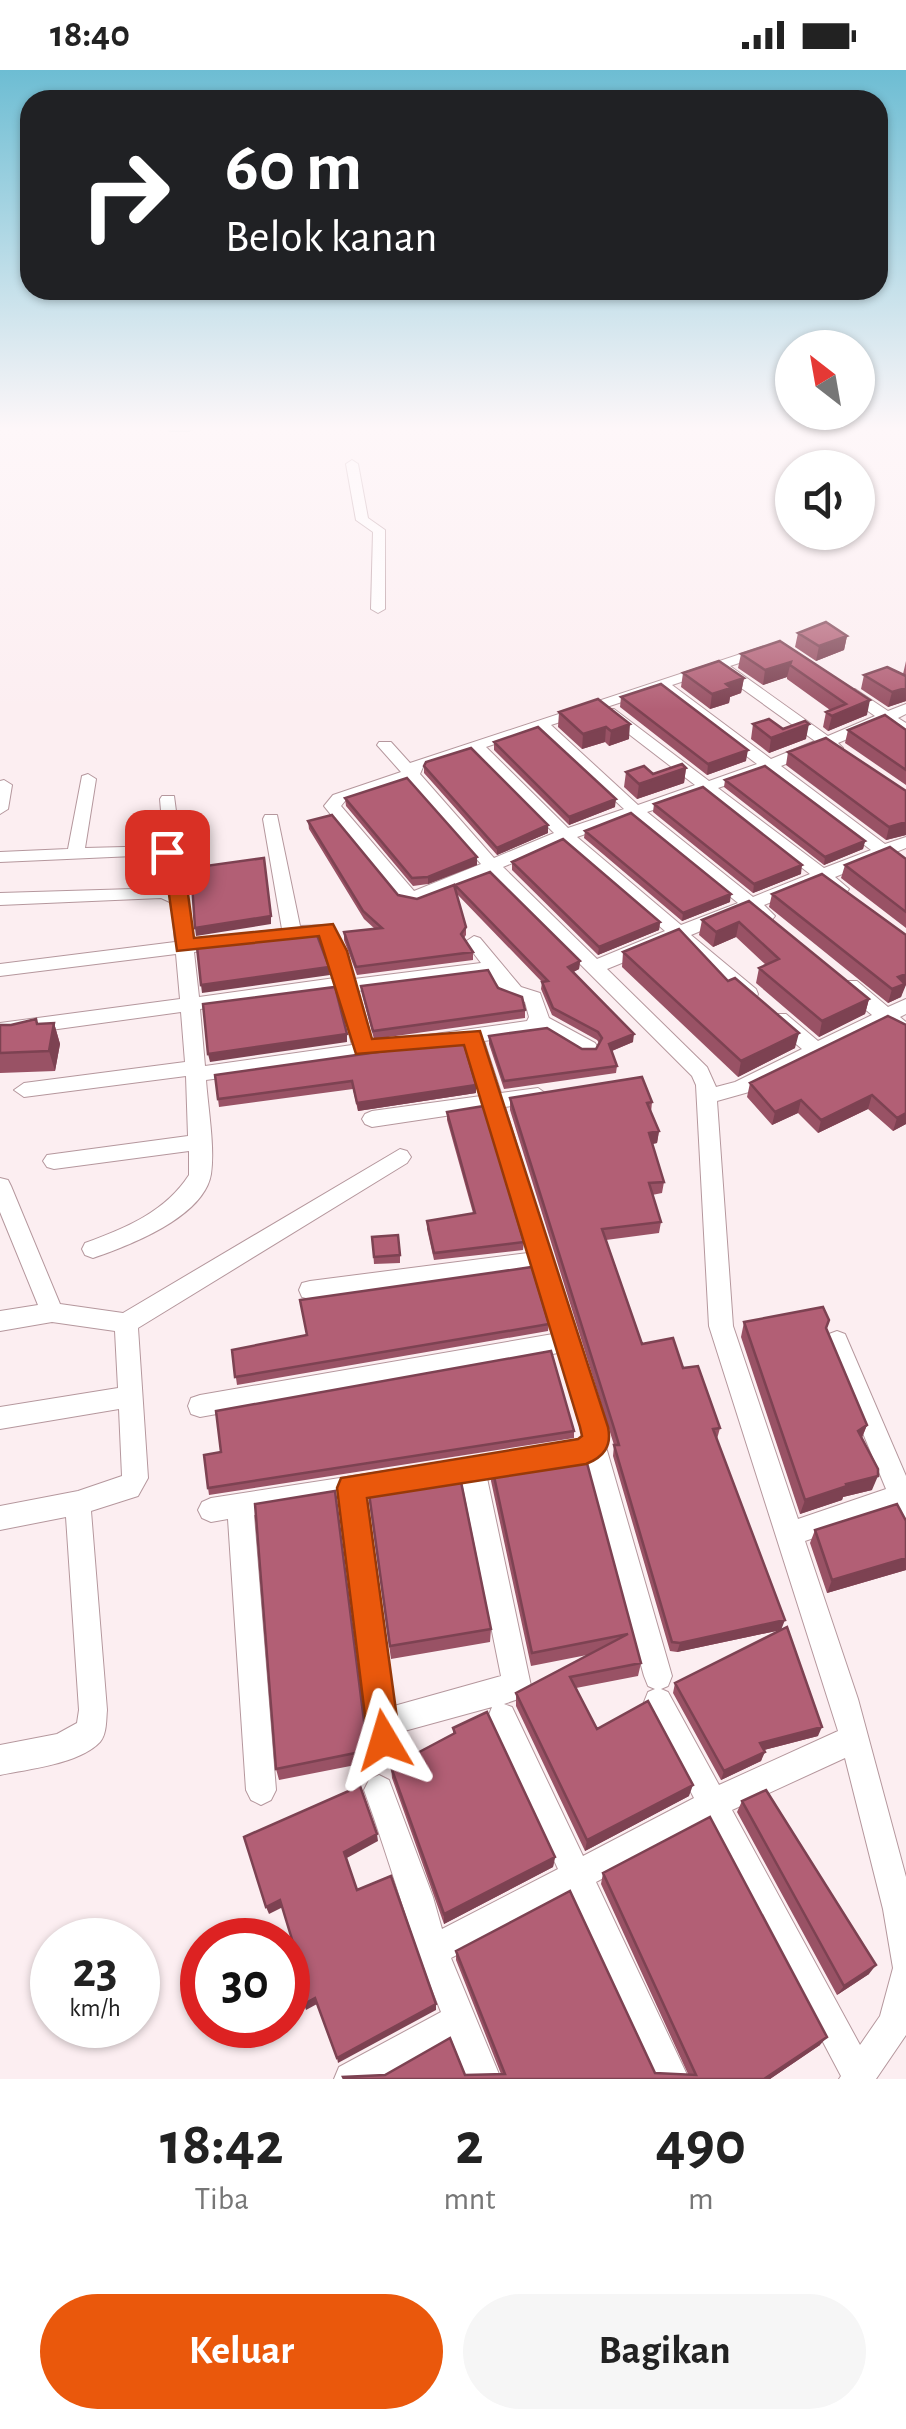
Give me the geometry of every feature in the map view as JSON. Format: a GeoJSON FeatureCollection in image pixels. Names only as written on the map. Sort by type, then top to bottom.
{"type":"FeatureCollection","features":[{"type":"Feature","properties":{"kind":"street"},"geometry":{"type":"LineString","coordinates":[[371,524],[379,530],[378,609]]}},
{"type":"Feature","properties":{"kind":"street"},"geometry":{"type":"LineString","coordinates":[[780,646],[417,764],[412,774],[339,798],[332,806],[410,897],[424,896],[564,835],[770,765],[900,713]]}},
{"type":"Feature","properties":{"kind":"street"},"geometry":{"type":"LineString","coordinates":[[718,666],[842,754]]}},
{"type":"Feature","properties":{"kind":"street"},"geometry":{"type":"LineString","coordinates":[[661,684],[906,862]]}},
{"type":"Feature","properties":{"kind":"street"},"geometry":{"type":"LineString","coordinates":[[840,686],[900,713]]}},
{"type":"Feature","properties":{"kind":"street"},"geometry":{"type":"LineString","coordinates":[[863,688],[900,713],[906,730]]}},
{"type":"Feature","properties":{"kind":"street"},"geometry":{"type":"LineString","coordinates":[[600,704],[850,898]]}},
{"type":"Feature","properties":{"kind":"street"},"geometry":{"type":"LineString","coordinates":[[541,724],[634,810],[781,929]]}},
{"type":"Feature","properties":{"kind":"street"},"geometry":{"type":"LineString","coordinates":[[385,745],[492,866],[698,1068],[706,1085],[721,1326],[844,1699],[899,1909],[906,1962]]}},
{"type":"Feature","properties":{"kind":"street"},"geometry":{"type":"LineString","coordinates":[[475,745],[564,835],[816,1050]]}},
{"type":"Feature","properties":{"kind":"street"},"geometry":{"type":"LineString","coordinates":[[76,854],[88,779]]}},
{"type":"Feature","properties":{"kind":"street"},"geometry":{"type":"LineString","coordinates":[[0,809],[4,785]]}},
{"type":"Feature","properties":{"kind":"street"},"geometry":{"type":"LineString","coordinates":[[93,1249],[157,1222],[184,1201],[200,1176],[182,903],[176,895],[168,800]]}},
{"type":"Feature","properties":{"kind":"street"},"geometry":{"type":"LineString","coordinates":[[271,819],[292,932]]}},
{"type":"Feature","properties":{"kind":"street"},"geometry":{"type":"LineString","coordinates":[[596,966],[906,842]]}},
{"type":"Feature","properties":{"kind":"street"},"geometry":{"type":"LineString","coordinates":[[0,857],[158,850],[174,857]]}},
{"type":"Feature","properties":{"kind":"street"},"geometry":{"type":"LineString","coordinates":[[0,899],[161,892],[176,895]]}},
{"type":"Feature","properties":{"kind":"street"},"geometry":{"type":"LineString","coordinates":[[0,970],[326,928],[347,984],[364,1048]]}},
{"type":"Feature","properties":{"kind":"street"},"geometry":{"type":"LineString","coordinates":[[474,942],[514,992],[533,998],[539,1018],[536,1022],[550,1025],[588,1048]]}},
{"type":"Feature","properties":{"kind":"street"},"geometry":{"type":"LineString","coordinates":[[0,1030],[495,967]]}},
{"type":"Feature","properties":{"kind":"street"},"geometry":{"type":"LineString","coordinates":[[841,978],[906,1032]]}},
{"type":"Feature","properties":{"kind":"street"},"geometry":{"type":"LineString","coordinates":[[707,1097],[742,1086],[906,1006]]}},
{"type":"Feature","properties":{"kind":"street"},"geometry":{"type":"LineString","coordinates":[[24,1090],[550,1025]]}},
{"type":"Feature","properties":{"kind":"street"},"geometry":{"type":"LineString","coordinates":[[211,1510],[586,1451],[597,1440],[496,1101],[472,1036]]}},
{"type":"Feature","properties":{"kind":"street"},"geometry":{"type":"LineString","coordinates":[[372,1119],[554,1093]]}},
{"type":"Feature","properties":{"kind":"street"},"geometry":{"type":"LineString","coordinates":[[54,1161],[199,1142]]}},
{"type":"Feature","properties":{"kind":"street"},"geometry":{"type":"LineString","coordinates":[[0,1321],[52,1312],[126,1324],[400,1157]]}},
{"type":"Feature","properties":{"kind":"street"},"geometry":{"type":"LineString","coordinates":[[0,1186],[10,1235],[52,1312]]}},
{"type":"Feature","properties":{"kind":"street"},"geometry":{"type":"LineString","coordinates":[[310,1290],[544,1260]]}},
{"type":"Feature","properties":{"kind":"street"},"geometry":{"type":"LineString","coordinates":[[0,1518],[118,1494],[129,1488],[135,1478],[126,1324]]}},
{"type":"Feature","properties":{"kind":"street"},"geometry":{"type":"LineString","coordinates":[[200,1406],[568,1341]]}},
{"type":"Feature","properties":{"kind":"street"},"geometry":{"type":"LineString","coordinates":[[788,1535],[904,1499],[837,1341]]}},
{"type":"Feature","properties":{"kind":"street"},"geometry":{"type":"LineString","coordinates":[[0,1418],[130,1397]]}},
{"type":"Feature","properties":{"kind":"street"},"geometry":{"type":"LineString","coordinates":[[594,1445],[658,1689],[711,1805],[857,2077],[895,2022],[906,1976]]}},
{"type":"Feature","properties":{"kind":"street"},"geometry":{"type":"LineString","coordinates":[[351,1488],[383,1732],[517,1686],[472,1468]]}},
{"type":"Feature","properties":{"kind":"street"},"geometry":{"type":"LineString","coordinates":[[0,1760],[60,1748],[91,1730],[93,1710],[78,1503]]}},
{"type":"Feature","properties":{"kind":"street"},"geometry":{"type":"LineString","coordinates":[[240,1506],[260,1790]]}},
{"type":"Feature","properties":{"kind":"street"},"geometry":{"type":"LineString","coordinates":[[502,1718],[672,2079]]}},
{"type":"Feature","properties":{"kind":"street"},"geometry":{"type":"LineString","coordinates":[[432,1951],[711,1805],[852,1740]]}},
{"type":"Feature","properties":{"kind":"street"},"geometry":{"type":"LineString","coordinates":[[379,1790],[418,1897],[432,1951],[484,2079]]}},
{"type":"Feature","properties":{"kind":"street"},"geometry":{"type":"LineString","coordinates":[[350,2079],[460,2020]]}},
{"type":"Feature","properties":{"kind":"building"},"geometry":{"type":"Polygon","coordinates":[[[826,622],[847,636],[819,646],[798,633],[826,622]]]}},
{"type":"Feature","properties":{"kind":"building"},"geometry":{"type":"Polygon","coordinates":[[[780,641],[870,700],[832,716],[826,712],[846,704],[791,662],[765,670],[741,654],[780,641]]]}},
{"type":"Feature","properties":{"kind":"building"},"geometry":{"type":"Polygon","coordinates":[[[719,661],[744,678],[726,684],[731,688],[712,694],[683,673],[719,661]]]}},
{"type":"Feature","properties":{"kind":"building"},"geometry":{"type":"Polygon","coordinates":[[[887,667],[906,676],[906,688],[892,692],[864,675],[887,667]]]}},
{"type":"Feature","properties":{"kind":"building"},"geometry":{"type":"Polygon","coordinates":[[[661,684],[748,750],[708,764],[621,697],[661,684]]]}},
{"type":"Feature","properties":{"kind":"building"},"geometry":{"type":"Polygon","coordinates":[[[598,699],[630,724],[583,734],[559,712],[598,699]]]}},
{"type":"Feature","properties":{"kind":"building"},"geometry":{"type":"Polygon","coordinates":[[[885,715],[906,730],[906,770],[848,730],[885,715]]]}},
{"type":"Feature","properties":{"kind":"building"},"geometry":{"type":"Polygon","coordinates":[[[769,719],[783,729],[805,721],[809,724],[771,738],[753,724],[769,719]]]}},
{"type":"Feature","properties":{"kind":"building"},"geometry":{"type":"Polygon","coordinates":[[[538,727],[616,799],[569,817],[494,742],[538,727]]]}},
{"type":"Feature","properties":{"kind":"building"},"geometry":{"type":"Polygon","coordinates":[[[826,738],[906,791],[906,822],[889,827],[788,752],[826,738]]]}},
{"type":"Feature","properties":{"kind":"building"},"geometry":{"type":"Polygon","coordinates":[[[471,748],[548,825],[497,848],[424,766],[426,762],[471,748]]]}},
{"type":"Feature","properties":{"kind":"building"},"geometry":{"type":"Polygon","coordinates":[[[682,764],[686,768],[639,784],[626,772],[644,766],[653,774],[682,764]]]}},
{"type":"Feature","properties":{"kind":"building"},"geometry":{"type":"Polygon","coordinates":[[[765,766],[865,841],[825,857],[725,780],[765,766]]]}},
{"type":"Feature","properties":{"kind":"building"},"geometry":{"type":"Polygon","coordinates":[[[407,778],[477,857],[428,877],[412,878],[345,798],[407,778]]]}},
{"type":"Feature","properties":{"kind":"building"},"geometry":{"type":"Polygon","coordinates":[[[703,787],[802,865],[754,884],[654,804],[703,787]]]}},
{"type":"Feature","properties":{"kind":"building"},"geometry":{"type":"Polygon","coordinates":[[[631,813],[731,894],[683,913],[585,831],[631,813]]]}},
{"type":"Feature","properties":{"kind":"building"},"geometry":{"type":"Polygon","coordinates":[[[332,815],[398,895],[417,899],[454,885],[466,927],[461,934],[473,952],[356,967],[344,932],[382,928],[363,911],[308,821],[332,815]]]}},
{"type":"Feature","properties":{"kind":"building"},"geometry":{"type":"Polygon","coordinates":[[[563,839],[660,922],[599,947],[512,862],[563,839]]]}},
{"type":"Feature","properties":{"kind":"building"},"geometry":{"type":"Polygon","coordinates":[[[890,847],[906,859],[906,912],[845,865],[890,847]]]}},
{"type":"Feature","properties":{"kind":"building"},"geometry":{"type":"Polygon","coordinates":[[[264,858],[271,916],[195,928],[191,868],[264,858]]]}},
{"type":"Feature","properties":{"kind":"building"},"geometry":{"type":"Polygon","coordinates":[[[490,872],[580,961],[568,967],[634,1034],[609,1044],[617,1066],[504,1081],[489,1036],[547,1028],[582,1049],[596,1049],[602,1038],[598,1032],[553,1008],[542,982],[548,981],[455,885],[490,872]]]}},
{"type":"Feature","properties":{"kind":"building"},"geometry":{"type":"Polygon","coordinates":[[[822,874],[906,935],[906,974],[898,977],[905,984],[892,989],[772,894],[822,874]]]}},
{"type":"Feature","properties":{"kind":"building"},"geometry":{"type":"Polygon","coordinates":[[[749,901],[869,999],[822,1021],[759,968],[779,959],[739,922],[716,932],[702,920],[749,901]]]}},
{"type":"Feature","properties":{"kind":"building"},"geometry":{"type":"Polygon","coordinates":[[[679,929],[728,981],[735,978],[799,1033],[741,1061],[623,952],[679,929]]]}},
{"type":"Feature","properties":{"kind":"building"},"geometry":{"type":"Polygon","coordinates":[[[317,935],[329,967],[201,985],[197,947],[317,935]]]}},
{"type":"Feature","properties":{"kind":"building"},"geometry":{"type":"Polygon","coordinates":[[[488,970],[498,988],[522,997],[525,1010],[373,1031],[361,986],[488,970]]]}},
{"type":"Feature","properties":{"kind":"building"},"geometry":{"type":"Polygon","coordinates":[[[335,987],[347,1034],[208,1054],[203,1004],[335,987]]]}},
{"type":"Feature","properties":{"kind":"building"},"geometry":{"type":"Polygon","coordinates":[[[888,1016],[906,1025],[906,1113],[897,1118],[872,1095],[821,1120],[801,1100],[775,1112],[750,1083],[888,1016]]]}},
{"type":"Feature","properties":{"kind":"building"},"geometry":{"type":"Polygon","coordinates":[[[36,1019],[37,1024],[54,1023],[49,1051],[0,1053],[0,1025],[36,1019]]]}},
{"type":"Feature","properties":{"kind":"building"},"geometry":{"type":"Polygon","coordinates":[[[463,1040],[476,1085],[357,1103],[352,1081],[218,1099],[215,1075],[463,1040]]]}},
{"type":"Feature","properties":{"kind":"building"},"geometry":{"type":"Polygon","coordinates":[[[642,1077],[652,1102],[647,1103],[659,1131],[649,1133],[664,1182],[649,1183],[661,1222],[602,1229],[642,1344],[673,1338],[683,1368],[698,1366],[720,1428],[713,1429],[785,1620],[680,1643],[672,1642],[614,1445],[619,1445],[614,1428],[510,1098],[642,1077]]]}},
{"type":"Feature","properties":{"kind":"building"},"geometry":{"type":"Polygon","coordinates":[[[484,1106],[524,1242],[434,1253],[427,1221],[475,1213],[447,1112],[484,1106]]]}},
{"type":"Feature","properties":{"kind":"building"},"geometry":{"type":"Polygon","coordinates":[[[398,1235],[400,1255],[374,1257],[372,1237],[398,1235]]]}},
{"type":"Feature","properties":{"kind":"building"},"geometry":{"type":"Polygon","coordinates":[[[532,1267],[549,1324],[235,1377],[232,1350],[307,1335],[300,1300],[532,1267]]]}},
{"type":"Feature","properties":{"kind":"building"},"geometry":{"type":"Polygon","coordinates":[[[823,1307],[829,1320],[826,1328],[867,1425],[858,1431],[878,1476],[805,1500],[744,1322],[823,1307]]]}},
{"type":"Feature","properties":{"kind":"building"},"geometry":{"type":"Polygon","coordinates":[[[551,1351],[574,1431],[208,1488],[204,1455],[221,1452],[216,1411],[551,1351]]]}},
{"type":"Feature","properties":{"kind":"building"},"geometry":{"type":"Polygon","coordinates":[[[584,1452],[641,1663],[570,1677],[597,1729],[648,1701],[693,1785],[587,1840],[516,1693],[628,1634],[532,1653],[492,1467],[584,1452]]]}},
{"type":"Feature","properties":{"kind":"building"},"geometry":{"type":"Polygon","coordinates":[[[459,1472],[491,1629],[390,1646],[368,1486],[459,1472]]]}},
{"type":"Feature","properties":{"kind":"building"},"geometry":{"type":"Polygon","coordinates":[[[335,1491],[365,1729],[369,1740],[380,1748],[276,1769],[255,1504],[335,1491]]]}},
{"type":"Feature","properties":{"kind":"building"},"geometry":{"type":"Polygon","coordinates":[[[897,1504],[906,1521],[906,1558],[832,1580],[815,1530],[897,1504]]]}},
{"type":"Feature","properties":{"kind":"building"},"geometry":{"type":"Polygon","coordinates":[[[787,1627],[822,1727],[760,1743],[765,1752],[724,1771],[675,1683],[787,1627]]]}},
{"type":"Feature","properties":{"kind":"building"},"geometry":{"type":"Polygon","coordinates":[[[487,1712],[555,1857],[444,1914],[391,1767],[455,1733],[453,1728],[487,1712]]]}},
{"type":"Feature","properties":{"kind":"building"},"geometry":{"type":"Polygon","coordinates":[[[360,1786],[377,1834],[344,1852],[357,1890],[391,1876],[436,2004],[337,2058],[315,1998],[310,2001],[310,1918],[285,1918],[280,1900],[266,1907],[244,1837],[360,1786]]]}},
{"type":"Feature","properties":{"kind":"building"},"geometry":{"type":"Polygon","coordinates":[[[766,1790],[876,1965],[844,1986],[742,1801],[766,1790]]]}},
{"type":"Feature","properties":{"kind":"building"},"geometry":{"type":"Polygon","coordinates":[[[710,1817],[827,2037],[764,2079],[344,2079],[385,2075],[450,2038],[465,2075],[505,2074],[456,1951],[570,1891],[655,2073],[696,2075],[603,1873],[710,1817]]]}},
{"type":"Feature","properties":{"kind":"route"},"geometry":{"type":"LineString","coordinates":[[167,852],[174,857],[176,868],[184,946],[326,928],[337,951],[364,1048],[472,1036],[496,1101],[594,1427],[597,1440],[586,1451],[351,1488],[384,1740]]}}]}
